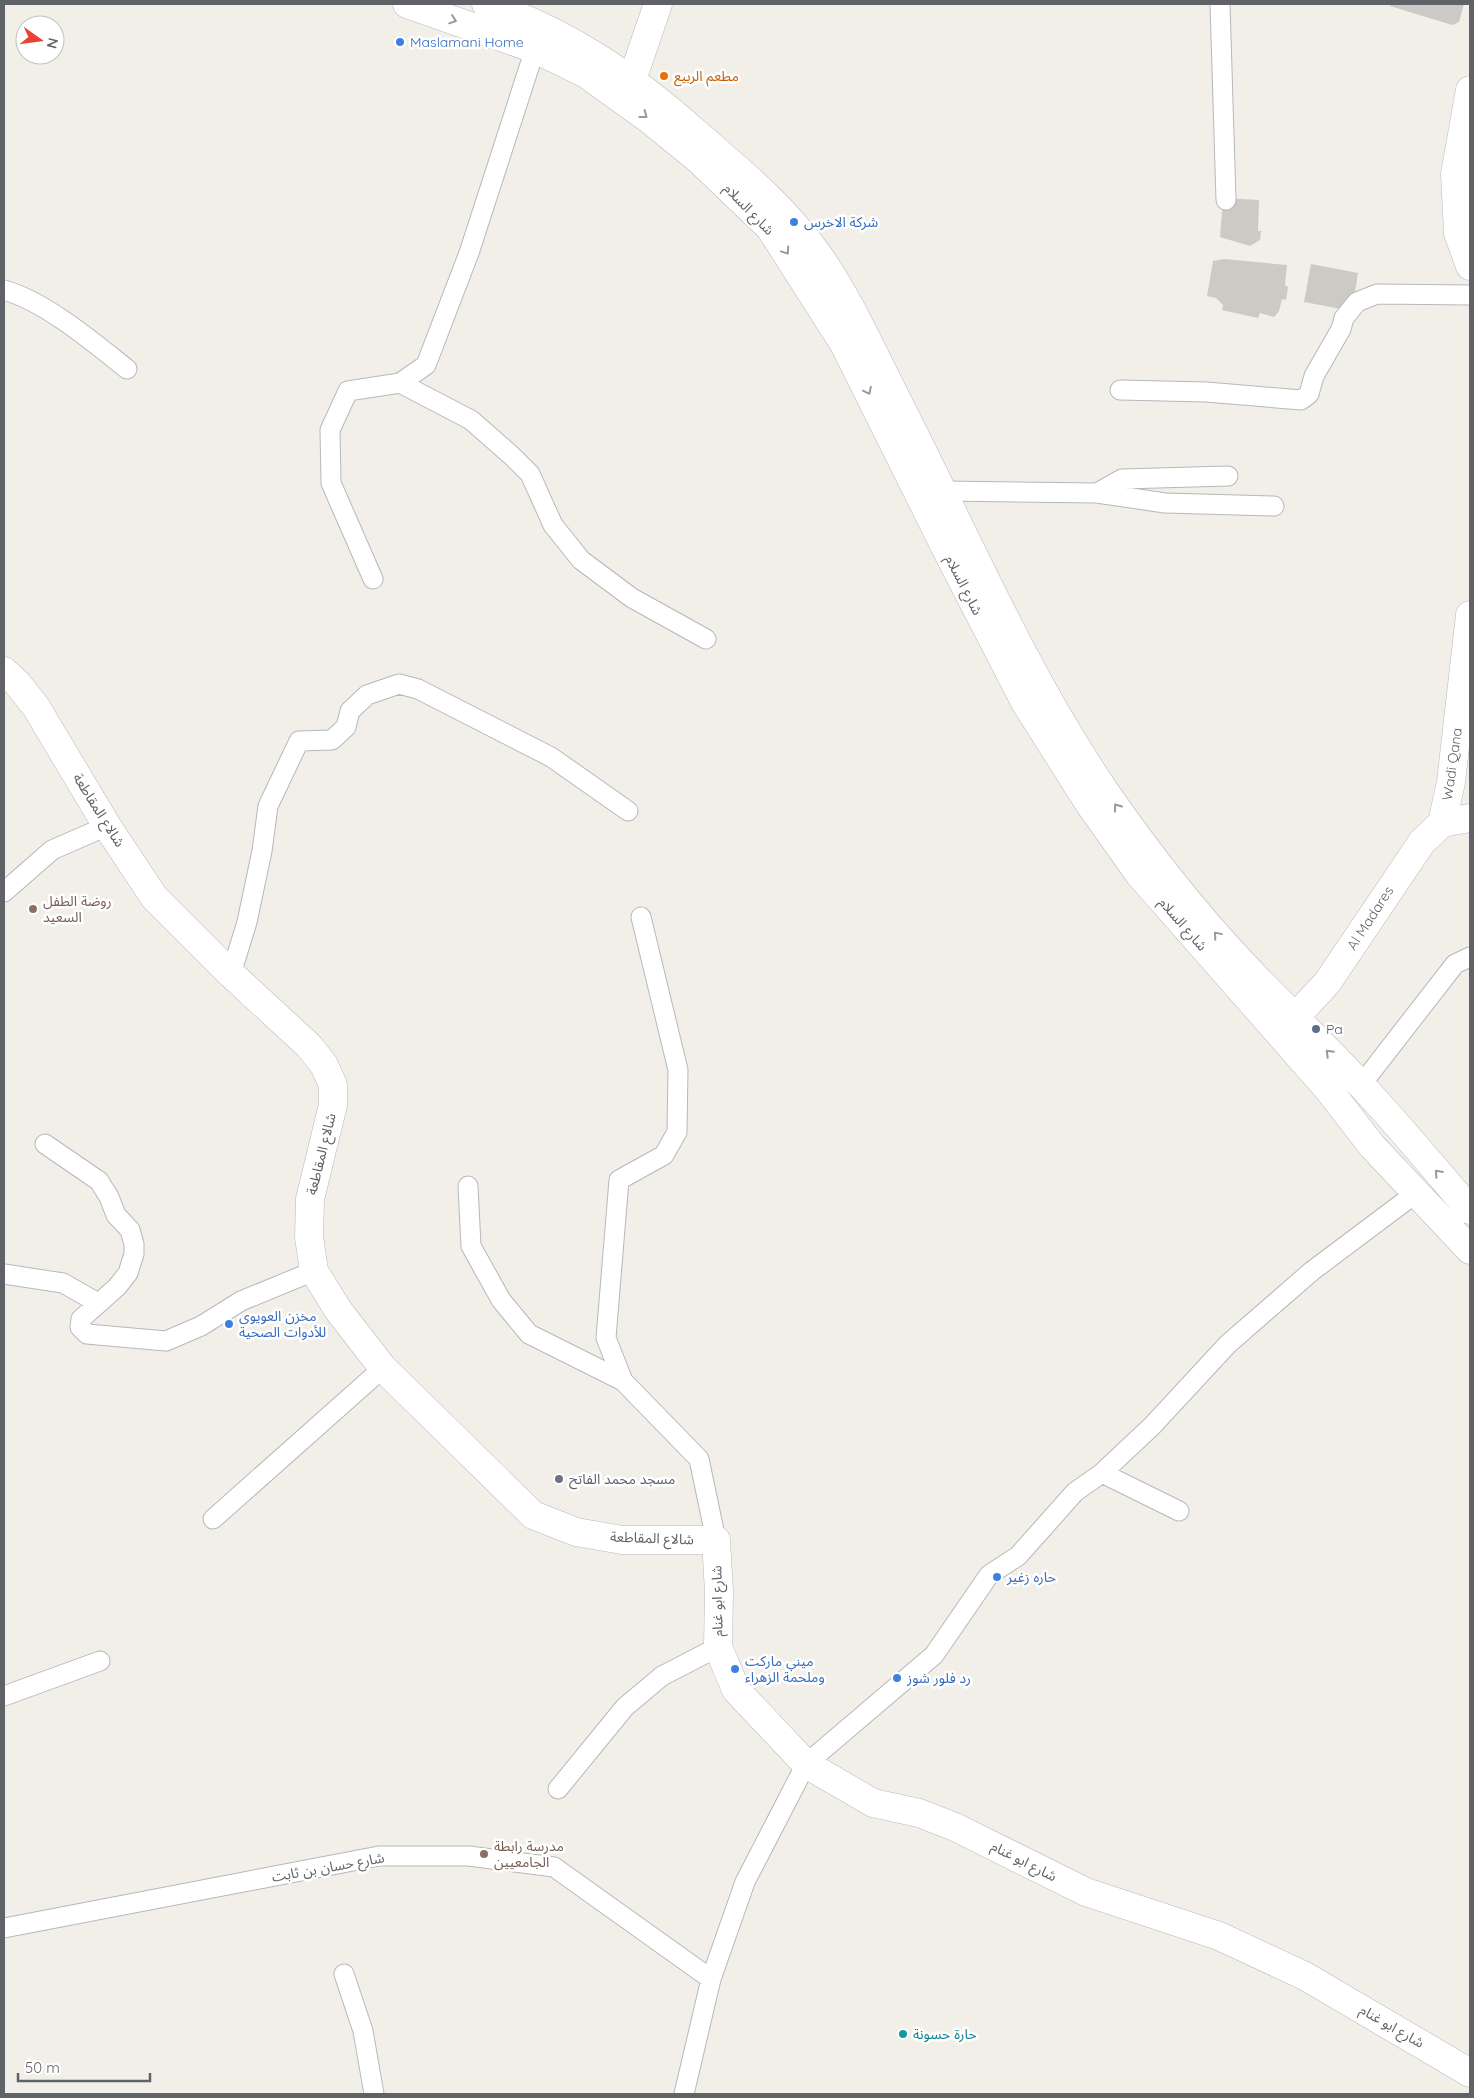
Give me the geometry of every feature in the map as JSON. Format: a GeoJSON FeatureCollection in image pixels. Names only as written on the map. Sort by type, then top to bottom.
{"type":"FeatureCollection","features":[{"type":"Feature","properties":{"kind":"main road","name":"شارع السلام"},"geometry":{"type":"LineString","coordinates":[[407,4],[535,49],[586,74],[623,82],[666,106],[738,168],[785,215],[819,257],[859,325],[1039,681],[1102,787],[1155,860],[1241,962],[1287,1026],[1328,1089],[1372,1146],[1470,1250]]}},
{"type":"Feature","properties":{"kind":"main road","name":"شارع السلام"},"geometry":{"type":"LineString","coordinates":[[486,4],[551,30],[582,46],[623,82],[698,160],[770,228],[844,344],[1026,704],[1090,805],[1139,874],[1287,1026],[1361,1085],[1470,1210]]}},
{"type":"Feature","properties":{"kind":"main road"},"geometry":{"type":"LineString","coordinates":[[623,82],[641,4]]}},
{"type":"Feature","properties":{"kind":"main road"},"geometry":{"type":"LineString","coordinates":[[623,82],[658,4]]}},
{"type":"Feature","properties":{"kind":"main road"},"geometry":{"type":"LineString","coordinates":[[1470,90],[1455,174],[1458,232],[1470,266]]}},
{"type":"Feature","properties":{"kind":"main road","name":"Wadi Qana"},"geometry":{"type":"LineString","coordinates":[[1442,823],[1451,782],[1470,615]]}},
{"type":"Feature","properties":{"kind":"main road","name":"شالاع المقاطعة"},"geometry":{"type":"LineString","coordinates":[[4,671],[17,683],[36,707],[107,826],[154,897],[231,974],[309,1046],[324,1065],[333,1085],[333,1105],[310,1199],[309,1237],[314,1271],[338,1310],[382,1368],[533,1515],[576,1532],[622,1540],[716,1540]]}},
{"type":"Feature","properties":{"kind":"main road"},"geometry":{"type":"LineString","coordinates":[[1442,823],[1470,818]]}},
{"type":"Feature","properties":{"kind":"main road","name":"Al Madares"},"geometry":{"type":"LineString","coordinates":[[1287,1026],[1327,983],[1408,861],[1422,842],[1442,823]]}},
{"type":"Feature","properties":{"kind":"main road","name":"شارع ابو غنام"},"geometry":{"type":"LineString","coordinates":[[716,1540],[719,1592],[718,1647],[736,1690],[806,1764],[873,1803],[920,1813],[955,1827],[1096,1896],[1219,1936],[1305,1976],[1405,2033],[1470,2073]]}},
{"type":"Feature","properties":{"kind":"street"},"geometry":{"type":"LineString","coordinates":[[1220,4],[1226,200]]}},
{"type":"Feature","properties":{"kind":"street"},"geometry":{"type":"LineString","coordinates":[[373,579],[331,483],[330,430],[348,391],[400,383],[426,365],[469,253],[535,49]]}},
{"type":"Feature","properties":{"kind":"street"},"geometry":{"type":"LineString","coordinates":[[4,290],[19,294],[80,332],[128,369]]}},
{"type":"Feature","properties":{"kind":"street"},"geometry":{"type":"LineString","coordinates":[[1120,390],[1206,392],[1301,400],[1309,394],[1314,376],[1341,329],[1344,318],[1357,302],[1377,294],[1470,295]]}},
{"type":"Feature","properties":{"kind":"street"},"geometry":{"type":"LineString","coordinates":[[400,383],[471,420],[512,456],[530,474],[553,525],[581,560],[632,598],[706,639]]}},
{"type":"Feature","properties":{"kind":"street"},"geometry":{"type":"LineString","coordinates":[[1097,493],[1122,479],[1228,476]]}},
{"type":"Feature","properties":{"kind":"street"},"geometry":{"type":"LineString","coordinates":[[944,491],[1097,493],[1165,503],[1274,506]]}},
{"type":"Feature","properties":{"kind":"street"},"geometry":{"type":"LineString","coordinates":[[231,974],[247,922],[262,851],[268,806],[299,741],[332,740],[346,727],[350,711],[367,694],[399,684],[418,688],[551,757],[628,810]]}},
{"type":"Feature","properties":{"kind":"street"},"geometry":{"type":"LineString","coordinates":[[4,892],[52,850],[107,826]]}},
{"type":"Feature","properties":{"kind":"street"},"geometry":{"type":"LineString","coordinates":[[624,1381],[606,1338],[619,1180],[664,1155],[676,1132],[678,1070],[641,917]]}},
{"type":"Feature","properties":{"kind":"street"},"geometry":{"type":"LineString","coordinates":[[1361,1085],[1455,964],[1470,957]]}},
{"type":"Feature","properties":{"kind":"street"},"geometry":{"type":"LineString","coordinates":[[45,1144],[99,1181],[109,1197],[114,1212],[128,1226],[132,1234],[134,1254],[128,1274],[118,1287],[81,1318],[80,1327],[85,1333],[166,1341],[201,1326],[240,1301],[314,1271]]}},
{"type":"Feature","properties":{"kind":"street"},"geometry":{"type":"LineString","coordinates":[[468,1186],[471,1246],[501,1300],[529,1334],[624,1381],[699,1459],[716,1540]]}},
{"type":"Feature","properties":{"kind":"street"},"geometry":{"type":"LineString","coordinates":[[684,2094],[711,1979],[745,1882],[806,1764],[934,1655],[989,1575],[1018,1556],[1075,1492],[1102,1473],[1152,1426],[1228,1344],[1312,1271],[1416,1194]]}},
{"type":"Feature","properties":{"kind":"street"},"geometry":{"type":"LineString","coordinates":[[4,1274],[63,1283],[98,1302]]}},
{"type":"Feature","properties":{"kind":"street"},"geometry":{"type":"LineString","coordinates":[[213,1519],[382,1368]]}},
{"type":"Feature","properties":{"kind":"street"},"geometry":{"type":"LineString","coordinates":[[1102,1473],[1180,1511]]}},
{"type":"Feature","properties":{"kind":"street"},"geometry":{"type":"LineString","coordinates":[[558,1789],[625,1707],[662,1676],[718,1647]]}},
{"type":"Feature","properties":{"kind":"street"},"geometry":{"type":"LineString","coordinates":[[4,1696],[100,1661]]}},
{"type":"Feature","properties":{"kind":"street","name":"شارع حسان بن ثابت"},"geometry":{"type":"LineString","coordinates":[[4,1928],[379,1856],[469,1856],[554,1867],[711,1979]]}},
{"type":"Feature","properties":{"kind":"street"},"geometry":{"type":"LineString","coordinates":[[344,1974],[363,2031],[374,2094]]}},
{"type":"Feature","properties":{"kind":"building"},"geometry":{"type":"Polygon","coordinates":[[[1391,4],[1464,4],[1459,22],[1452,25],[1390,6],[1391,4]]]}},
{"type":"Feature","properties":{"kind":"building"},"geometry":{"type":"Polygon","coordinates":[[[1223,198],[1259,200],[1258,231],[1261,231],[1260,240],[1250,246],[1220,237],[1223,198]]]}},
{"type":"Feature","properties":{"kind":"building"},"geometry":{"type":"Polygon","coordinates":[[[1224,259],[1287,265],[1285,285],[1288,287],[1286,300],[1282,299],[1279,311],[1274,317],[1260,313],[1258,318],[1222,310],[1223,305],[1216,298],[1207,296],[1213,261],[1224,259]]]}},
{"type":"Feature","properties":{"kind":"building"},"geometry":{"type":"Polygon","coordinates":[[[1311,264],[1358,273],[1352,311],[1304,302],[1311,264]]]}},
{"type":"Feature","properties":{"kind":"place","name":"Maslamani Home"},"geometry":{"type":"Point","coordinates":[400,42]}},
{"type":"Feature","properties":{"kind":"place","name":"مطعم الربيع"},"geometry":{"type":"Point","coordinates":[664,76]}},
{"type":"Feature","properties":{"kind":"place","name":"شركة الاخرس"},"geometry":{"type":"Point","coordinates":[794,222]}},
{"type":"Feature","properties":{"kind":"place","name":"روضة الطفل السعيد"},"geometry":{"type":"Point","coordinates":[33,909]}},
{"type":"Feature","properties":{"kind":"place","name":"Pa"},"geometry":{"type":"Point","coordinates":[1316,1029]}},
{"type":"Feature","properties":{"kind":"place","name":"مخزن العويوي للأدوات الصحية"},"geometry":{"type":"Point","coordinates":[229,1324]}},
{"type":"Feature","properties":{"kind":"place","name":"مسجد محمد الفاتح"},"geometry":{"type":"Point","coordinates":[559,1479]}},
{"type":"Feature","properties":{"kind":"place","name":"حاره زغير"},"geometry":{"type":"Point","coordinates":[997,1577]}},
{"type":"Feature","properties":{"kind":"place","name":"ميني ماركت وملحمة الزهراء"},"geometry":{"type":"Point","coordinates":[735,1669]}},
{"type":"Feature","properties":{"kind":"place","name":"رد فلور شوز"},"geometry":{"type":"Point","coordinates":[897,1678]}},
{"type":"Feature","properties":{"kind":"place","name":"مدرسة رابطة الجامعيين"},"geometry":{"type":"Point","coordinates":[484,1854]}},
{"type":"Feature","properties":{"kind":"place","name":"حارة حسونة"},"geometry":{"type":"Point","coordinates":[903,2034]}}]}
